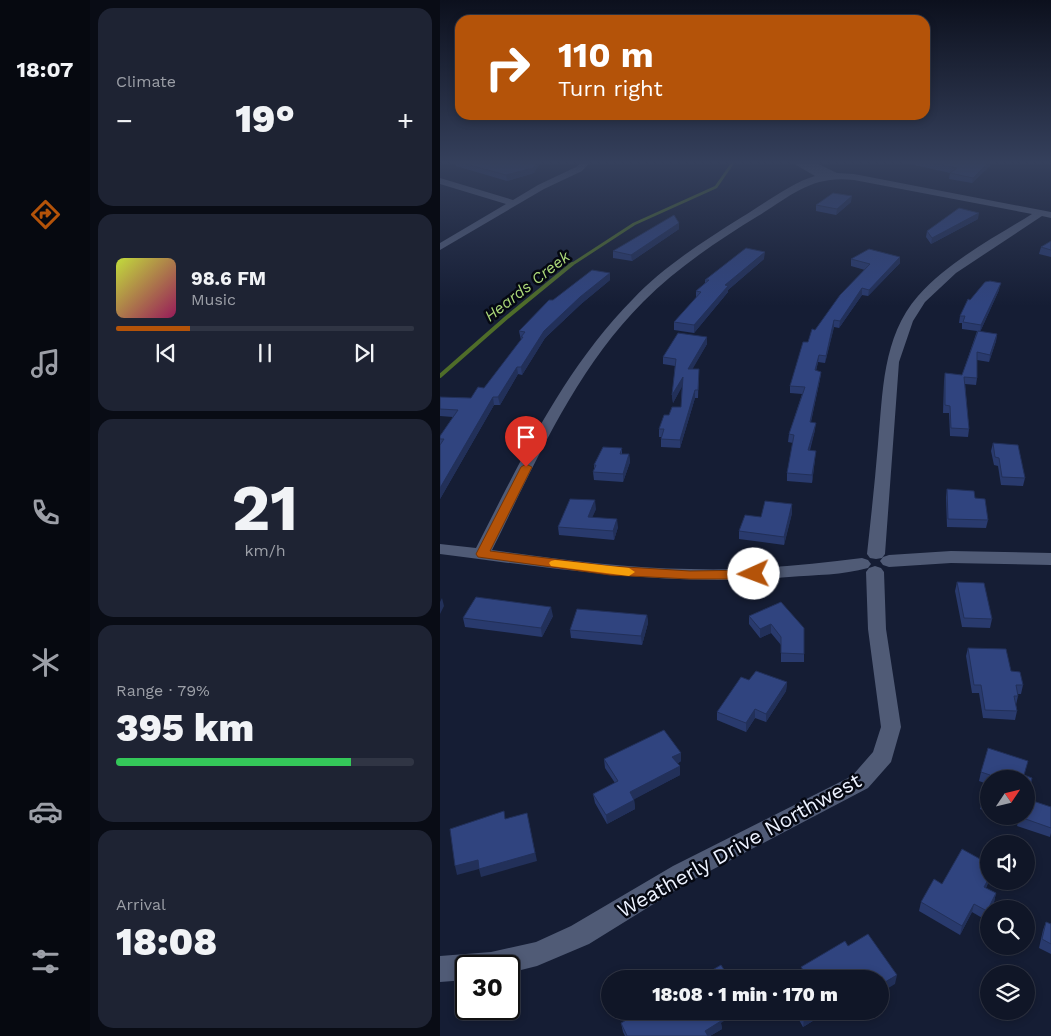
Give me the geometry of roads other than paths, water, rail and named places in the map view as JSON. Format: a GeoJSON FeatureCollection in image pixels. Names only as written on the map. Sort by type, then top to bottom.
{"type":"FeatureCollection","features":[{"type":"Feature","properties":{"kind":"street"},"geometry":{"type":"LineString","coordinates":[[440,247],[503,209]]}},
{"type":"Feature","properties":{"kind":"street"},"geometry":{"type":"LineString","coordinates":[[482,554],[553,414],[573,380],[604,337],[639,299],[677,266],[719,236],[763,209]]}},
{"type":"Feature","properties":{"kind":"street"},"geometry":{"type":"LineString","coordinates":[[1022,209],[1046,214]]}},
{"type":"Feature","properties":{"kind":"street","name":"Weatherly Drive Northwest"},"geometry":{"type":"LineString","coordinates":[[520,958],[536,954],[580,935],[681,874],[860,782],[883,756],[891,727],[877,629],[875,563],[893,362],[900,337],[911,315],[928,292],[950,272],[1046,214]]}},
{"type":"Feature","properties":{"kind":"street"},"geometry":{"type":"LineString","coordinates":[[440,549],[610,570],[690,575],[785,573],[951,557],[1051,559]]}},
{"type":"Feature","properties":{"kind":"street"},"geometry":{"type":"LineString","coordinates":[[440,969],[455,968]]}},
{"type":"Feature","properties":{"kind":"waterway","name":"Heards Creek"},"geometry":{"type":"LineString","coordinates":[[571,265],[634,224],[666,209]]}},
{"type":"Feature","properties":{"kind":"waterway","name":"Heards Creek"},"geometry":{"type":"LineString","coordinates":[[440,376],[506,318],[572,264]]}}]}
